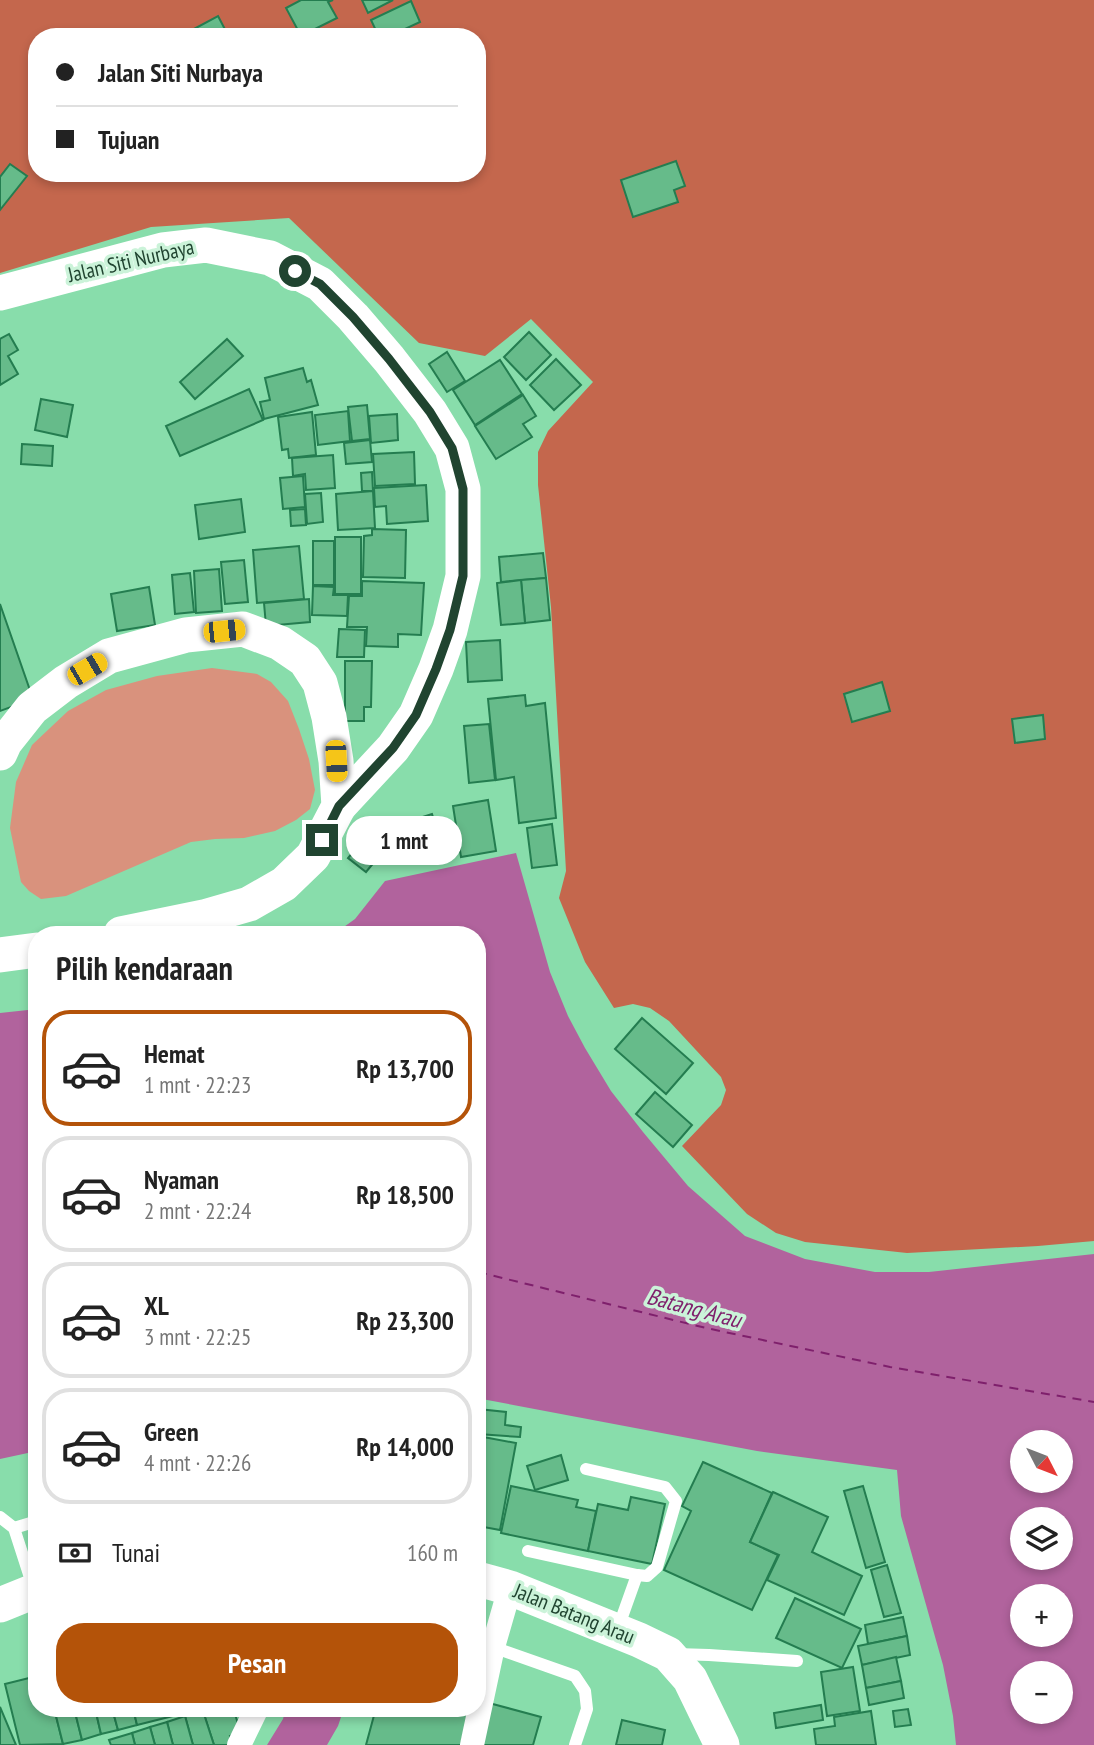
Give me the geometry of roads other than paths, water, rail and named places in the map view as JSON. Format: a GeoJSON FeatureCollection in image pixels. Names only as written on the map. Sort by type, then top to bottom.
{"type":"FeatureCollection","features":[{"type":"Feature","properties":{"kind":"street","name":"Jalan Siti Nurbaya"},"geometry":{"type":"LineString","coordinates":[[0,293],[163,250],[206,245],[270,258],[320,284],[389,359],[430,412],[452,448],[463,489],[463,576],[450,630],[416,715],[393,748],[339,806],[313,856],[284,884],[249,904],[158,926]]}},
{"type":"Feature","properties":{"kind":"street"},"geometry":{"type":"LineString","coordinates":[[0,753],[5,742],[32,708],[65,682],[109,656],[186,635],[243,629],[280,643],[305,660],[320,682],[336,761],[339,806]]}},
{"type":"Feature","properties":{"kind":"street"},"geometry":{"type":"LineString","coordinates":[[0,956],[28,951]]}},
{"type":"Feature","properties":{"kind":"street"},"geometry":{"type":"LineString","coordinates":[[486,1678],[493,1647],[494,1584]]}},
{"type":"Feature","properties":{"kind":"street","name":"Jalan Batang Arau"},"geometry":{"type":"LineString","coordinates":[[494,1584],[617,1631],[668,1654]]}},
{"type":"Feature","properties":{"kind":"street"},"geometry":{"type":"LineString","coordinates":[[0,1605],[28,1593]]}},
{"type":"Feature","properties":{"kind":"street"},"geometry":{"type":"LineString","coordinates":[[668,1654],[690,1679],[722,1745]]}},
{"type":"Feature","properties":{"kind":"street"},"geometry":{"type":"LineString","coordinates":[[239,1745],[253,1717]]}},
{"type":"Feature","properties":{"kind":"street"},"geometry":{"type":"LineString","coordinates":[[471,1745],[477,1717]]}},
{"type":"Feature","properties":{"kind":"lane"},"geometry":{"type":"LineString","coordinates":[[528,1551],[637,1575],[648,1576],[657,1567],[676,1501],[671,1492],[665,1488],[586,1469]]}},
{"type":"Feature","properties":{"kind":"lane"},"geometry":{"type":"LineString","coordinates":[[0,1517],[14,1528],[28,1569]]}},
{"type":"Feature","properties":{"kind":"lane"},"geometry":{"type":"LineString","coordinates":[[14,1528],[28,1524]]}},
{"type":"Feature","properties":{"kind":"lane"},"geometry":{"type":"LineString","coordinates":[[617,1631],[637,1575]]}},
{"type":"Feature","properties":{"kind":"lane"},"geometry":{"type":"LineString","coordinates":[[493,1647],[575,1676],[585,1690],[587,1709],[575,1745]]}},
{"type":"Feature","properties":{"kind":"lane"},"geometry":{"type":"LineString","coordinates":[[668,1654],[797,1661]]}},
{"type":"Feature","properties":{"kind":"water","name":"Batang Arau"},"geometry":{"type":"Polygon","coordinates":[[[516,853],[550,972],[585,1048],[611,1091],[688,1186],[745,1236],[805,1259],[875,1272],[929,1272],[1094,1254],[1094,1745],[956,1745],[943,1665],[901,1516],[897,1470],[757,1451],[486,1400],[486,926],[345,926],[355,919],[385,881],[516,853]]]}},
{"type":"Feature","properties":{"kind":"water"},"geometry":{"type":"Polygon","coordinates":[[[28,1010],[28,1453],[0,1459],[0,1013],[28,1010]]]}},
{"type":"Feature","properties":{"kind":"water"},"geometry":{"type":"Polygon","coordinates":[[[341,1717],[327,1745],[267,1745],[283,1719],[341,1717]]]}}]}
